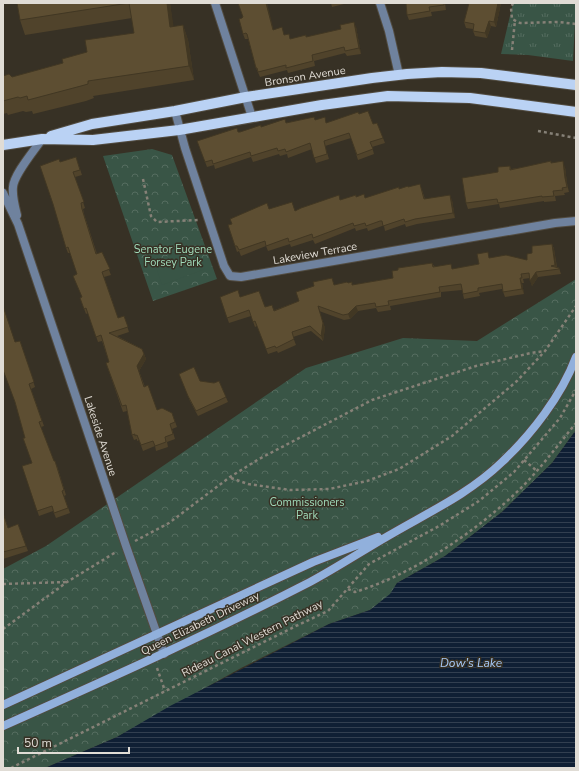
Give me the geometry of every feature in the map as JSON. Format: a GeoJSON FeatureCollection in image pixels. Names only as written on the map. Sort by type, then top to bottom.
{"type":"FeatureCollection","features":[{"type":"Feature","properties":{"kind":"main road","name":"Bronson Avenue"},"geometry":{"type":"LineString","coordinates":[[3,145],[42,139],[92,124],[175,111],[246,97],[399,75],[442,72],[473,73],[572,84]]}},
{"type":"Feature","properties":{"kind":"main road","name":"Bronson Avenue"},"geometry":{"type":"LineString","coordinates":[[42,139],[93,140],[179,130],[367,98],[395,96],[470,98],[573,112]]}},
{"type":"Feature","properties":{"kind":"main road","name":"Queen Elizabeth Driveway"},"geometry":{"type":"LineString","coordinates":[[3,726],[164,654],[311,581],[460,495],[502,463],[536,426],[556,396],[576,357]]}},
{"type":"Feature","properties":{"kind":"main road","name":"Queen Elizabeth Driveway"},"geometry":{"type":"LineString","coordinates":[[3,705],[313,562],[400,529]]}},
{"type":"Feature","properties":{"kind":"street"},"geometry":{"type":"LineString","coordinates":[[215,3],[252,117]]}},
{"type":"Feature","properties":{"kind":"street"},"geometry":{"type":"LineString","coordinates":[[380,3],[389,32],[399,75]]}},
{"type":"Feature","properties":{"kind":"street","name":"Lakeview Terrace"},"geometry":{"type":"LineString","coordinates":[[175,111],[179,130],[208,219],[224,266],[230,276],[241,277],[559,222],[576,221]]}},
{"type":"Feature","properties":{"kind":"street","name":"Lakeside Avenue"},"geometry":{"type":"LineString","coordinates":[[18,224],[13,188],[14,181],[24,163],[42,139]]}},
{"type":"Feature","properties":{"kind":"street","name":"Lakeside Avenue"},"geometry":{"type":"LineString","coordinates":[[3,194],[18,224],[126,546],[164,654]]}},
{"type":"Feature","properties":{"kind":"path"},"geometry":{"type":"LineString","coordinates":[[513,3],[511,8],[512,19],[520,23],[558,22],[576,24]]}},
{"type":"Feature","properties":{"kind":"path"},"geometry":{"type":"LineString","coordinates":[[512,50],[515,20]]}},
{"type":"Feature","properties":{"kind":"path"},"geometry":{"type":"LineString","coordinates":[[538,131],[576,138]]}},
{"type":"Feature","properties":{"kind":"path"},"geometry":{"type":"LineString","coordinates":[[143,179],[151,216],[157,222],[208,219]]}},
{"type":"Feature","properties":{"kind":"path"},"geometry":{"type":"LineString","coordinates":[[230,478],[248,484],[290,490],[329,489],[366,481],[399,469],[452,436],[517,381],[545,351],[576,306]]}},
{"type":"Feature","properties":{"kind":"path"},"geometry":{"type":"LineString","coordinates":[[3,629],[67,582],[126,546],[169,523],[230,478],[259,459],[372,400],[476,366],[545,351]]}},
{"type":"Feature","properties":{"kind":"path","name":"Rideau Canal Western Pathway"},"geometry":{"type":"LineString","coordinates":[[11,768],[328,611],[369,564],[439,526],[479,502],[514,472],[560,418],[576,390]]}},
{"type":"Feature","properties":{"kind":"path"},"geometry":{"type":"LineString","coordinates":[[348,589],[355,592],[374,586],[414,566],[459,540],[521,488],[537,471],[576,423]]}},
{"type":"Feature","properties":{"kind":"path"},"geometry":{"type":"LineString","coordinates":[[524,460],[537,471]]}},
{"type":"Feature","properties":{"kind":"path"},"geometry":{"type":"LineString","coordinates":[[3,584],[67,582]]}},
{"type":"Feature","properties":{"kind":"path"},"geometry":{"type":"LineString","coordinates":[[153,658],[165,691]]}},
{"type":"Feature","properties":{"kind":"green space"},"geometry":{"type":"Polygon","coordinates":[[[513,3],[576,3],[573,61],[528,55],[501,54],[513,3]]]}},
{"type":"Feature","properties":{"kind":"green space","name":"Senator Eugene Forsey Park"},"geometry":{"type":"Polygon","coordinates":[[[152,149],[172,155],[217,279],[153,301],[103,156],[152,149]]]}},
{"type":"Feature","properties":{"kind":"green space"},"geometry":{"type":"Polygon","coordinates":[[[197,246],[205,269],[162,285],[154,261],[197,246]]]}},
{"type":"Feature","properties":{"kind":"green space","name":"Commissioners Park"},"geometry":{"type":"Polygon","coordinates":[[[576,279],[576,430],[552,463],[502,512],[445,556],[397,583],[391,594],[370,610],[329,624],[241,668],[117,737],[45,768],[3,768],[3,569],[46,546],[306,368],[403,338],[477,341],[576,279]]]}},
{"type":"Feature","properties":{"kind":"water","name":"Dow's Lake"},"geometry":{"type":"Polygon","coordinates":[[[576,430],[576,768],[45,768],[117,737],[170,706],[329,624],[370,610],[390,594],[397,583],[445,556],[502,512],[552,463],[576,430]]]}},
{"type":"Feature","properties":{"kind":"building"},"geometry":{"type":"Polygon","coordinates":[[[17,3],[129,3],[20,20],[17,3]]]}},
{"type":"Feature","properties":{"kind":"building"},"geometry":{"type":"Polygon","coordinates":[[[129,3],[167,3],[170,27],[183,25],[189,66],[88,81],[88,84],[28,100],[27,96],[3,101],[3,76],[9,74],[12,77],[63,63],[62,59],[87,52],[85,40],[134,33],[129,3]]]}},
{"type":"Feature","properties":{"kind":"building"},"geometry":{"type":"Polygon","coordinates":[[[238,3],[266,3],[273,30],[282,27],[284,35],[289,34],[290,39],[341,29],[340,25],[354,22],[359,48],[345,51],[344,47],[312,55],[313,61],[286,68],[286,65],[258,72],[247,34],[243,34],[239,19],[243,17],[238,3]]]}},
{"type":"Feature","properties":{"kind":"building"},"geometry":{"type":"Polygon","coordinates":[[[406,3],[444,3],[444,5],[429,7],[430,11],[407,15],[406,3]]]}},
{"type":"Feature","properties":{"kind":"building"},"geometry":{"type":"Polygon","coordinates":[[[469,3],[498,3],[494,22],[489,21],[485,33],[473,31],[474,24],[464,22],[469,3]]]}},
{"type":"Feature","properties":{"kind":"building"},"geometry":{"type":"Polygon","coordinates":[[[368,111],[373,124],[377,123],[383,138],[370,142],[373,149],[357,155],[349,133],[324,141],[327,154],[314,158],[310,143],[286,152],[285,149],[278,151],[277,148],[251,156],[250,152],[213,164],[212,160],[205,162],[197,141],[237,128],[238,132],[240,132],[285,119],[286,123],[314,117],[315,120],[325,117],[326,123],[358,112],[359,114],[368,111]]]}},
{"type":"Feature","properties":{"kind":"building"},"geometry":{"type":"Polygon","coordinates":[[[76,157],[80,170],[73,172],[84,202],[81,203],[82,209],[96,254],[102,252],[110,269],[102,272],[118,318],[124,316],[128,327],[109,333],[142,349],[144,354],[137,366],[144,387],[148,385],[157,410],[162,408],[172,413],[175,422],[170,424],[173,434],[165,437],[166,442],[155,446],[153,441],[141,445],[137,435],[132,435],[126,405],[122,406],[106,363],[109,362],[101,335],[96,337],[86,308],[84,309],[80,298],[82,297],[73,276],[77,274],[68,247],[66,248],[40,166],[59,159],[60,162],[76,157]]]}},
{"type":"Feature","properties":{"kind":"building"},"geometry":{"type":"Polygon","coordinates":[[[551,161],[551,163],[563,161],[567,187],[562,188],[563,190],[553,191],[554,196],[542,196],[498,203],[497,199],[466,203],[462,178],[498,172],[498,167],[510,166],[510,170],[551,161]]]}},
{"type":"Feature","properties":{"kind":"building"},"geometry":{"type":"Polygon","coordinates":[[[420,184],[424,199],[450,195],[453,213],[405,222],[404,219],[383,226],[382,221],[366,226],[365,223],[354,226],[353,223],[313,238],[312,234],[289,242],[288,238],[266,246],[265,241],[239,250],[237,246],[235,246],[228,225],[232,224],[230,219],[267,203],[269,209],[292,202],[295,211],[339,195],[340,200],[364,194],[365,198],[399,187],[399,189],[420,184]]]}},
{"type":"Feature","properties":{"kind":"building"},"geometry":{"type":"Polygon","coordinates":[[[552,244],[555,265],[551,266],[559,269],[536,272],[530,281],[529,273],[521,274],[522,278],[520,278],[522,289],[503,292],[502,284],[478,288],[478,291],[463,294],[461,284],[439,287],[440,292],[388,301],[389,305],[376,307],[375,303],[356,306],[348,314],[343,315],[318,306],[323,323],[321,336],[310,326],[292,332],[294,339],[276,348],[275,346],[266,349],[249,310],[227,318],[220,297],[238,290],[240,297],[259,291],[265,307],[272,305],[274,311],[299,301],[296,292],[314,286],[313,282],[332,278],[334,285],[352,282],[352,285],[393,278],[392,271],[398,270],[398,268],[432,263],[433,267],[451,264],[452,269],[479,264],[477,254],[488,252],[489,258],[506,255],[527,260],[527,254],[532,253],[532,246],[552,244]]]}},
{"type":"Feature","properties":{"kind":"building"},"geometry":{"type":"Polygon","coordinates":[[[3,306],[15,342],[20,341],[34,382],[29,384],[42,421],[39,422],[55,461],[64,490],[62,491],[68,508],[54,513],[52,506],[37,511],[22,466],[32,463],[23,438],[25,438],[15,402],[3,370],[3,306]]]}},
{"type":"Feature","properties":{"kind":"building"},"geometry":{"type":"Polygon","coordinates":[[[194,367],[200,381],[214,383],[219,381],[226,397],[196,411],[179,374],[194,367]]]}},
{"type":"Feature","properties":{"kind":"building"},"geometry":{"type":"Polygon","coordinates":[[[3,513],[8,528],[18,524],[26,546],[3,552],[3,513]]]}}]}
